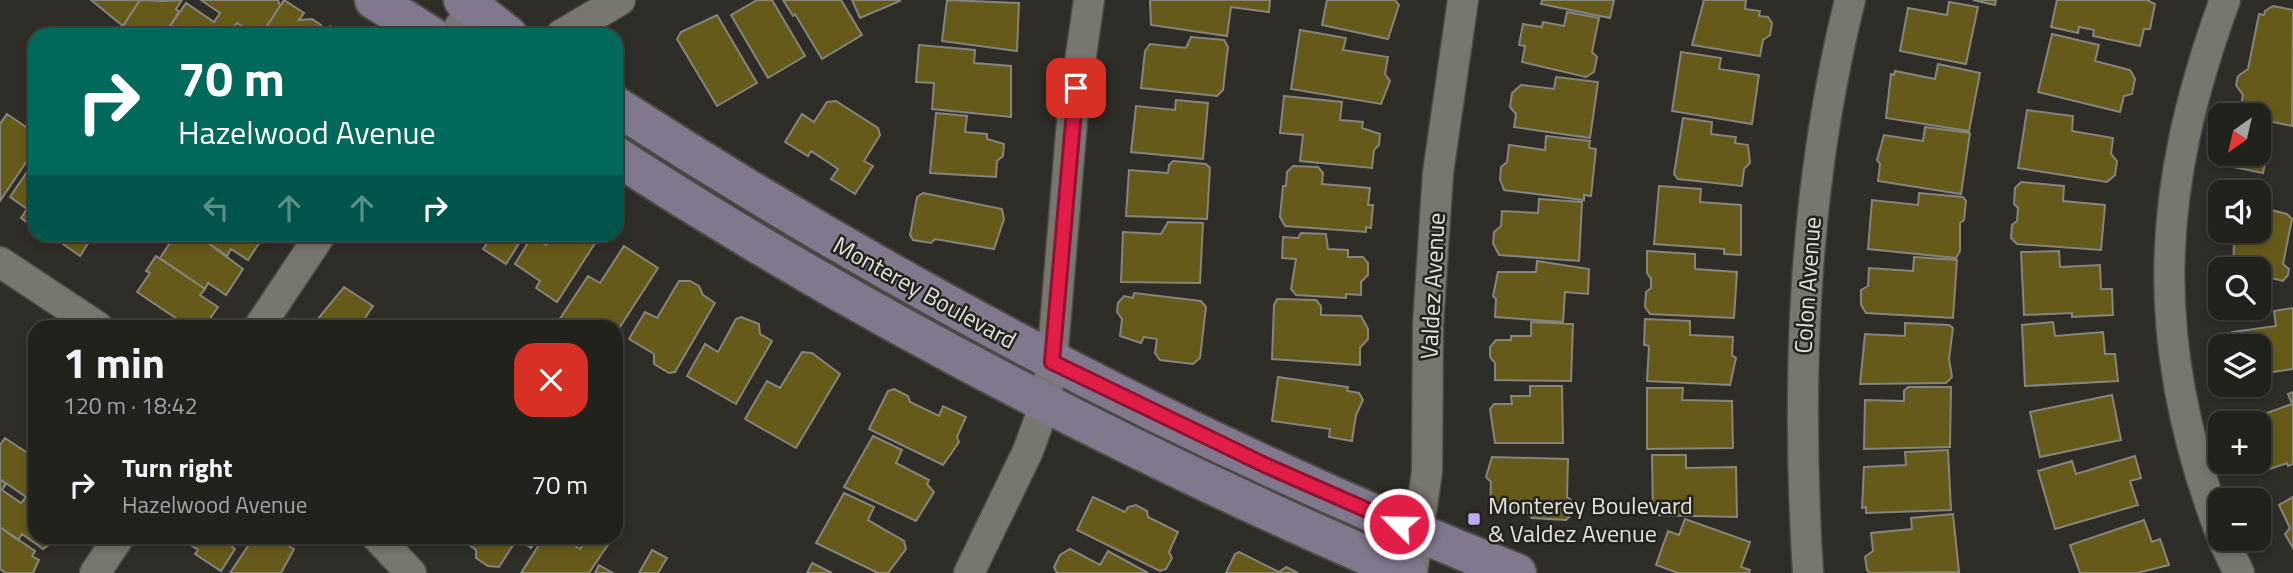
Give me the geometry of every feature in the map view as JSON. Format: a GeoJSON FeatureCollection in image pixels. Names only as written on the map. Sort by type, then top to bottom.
{"type":"FeatureCollection","features":[{"type":"Feature","properties":{"kind":"main road"},"geometry":{"type":"LineString","coordinates":[[374,0],[419,28]]}},
{"type":"Feature","properties":{"kind":"main road"},"geometry":{"type":"LineString","coordinates":[[467,11],[496,28]]}},
{"type":"Feature","properties":{"kind":"main road","name":"Monterey Boulevard"},"geometry":{"type":"LineString","coordinates":[[623,110],[842,246],[1052,362],[1264,464],[1517,573]]}},
{"type":"Feature","properties":{"kind":"main road","name":"Monterey Boulevard"},"geometry":{"type":"LineString","coordinates":[[623,160],[852,301],[1045,404],[1410,573]]}},
{"type":"Feature","properties":{"kind":"street"},"geometry":{"type":"LineString","coordinates":[[573,28],[620,0]]}},
{"type":"Feature","properties":{"kind":"street"},"geometry":{"type":"LineString","coordinates":[[969,573],[1028,451],[1045,404],[1052,362],[1073,110],[1089,0]]}},
{"type":"Feature","properties":{"kind":"street","name":"Valdez Avenue"},"geometry":{"type":"LineString","coordinates":[[1410,573],[1420,533],[1427,472],[1432,248],[1446,105],[1463,0]]}},
{"type":"Feature","properties":{"kind":"street","name":"Colon Avenue"},"geometry":{"type":"LineString","coordinates":[[1808,573],[1801,404],[1808,250],[1828,102],[1850,0]]}},
{"type":"Feature","properties":{"kind":"street"},"geometry":{"type":"LineString","coordinates":[[2208,500],[2197,471],[2180,401],[2171,336],[2167,271],[2172,204],[2185,139],[2225,0]]}},
{"type":"Feature","properties":{"kind":"street"},"geometry":{"type":"LineString","coordinates":[[265,320],[316,242]]}},
{"type":"Feature","properties":{"kind":"street"},"geometry":{"type":"LineString","coordinates":[[0,262],[87,320]]}},
{"type":"Feature","properties":{"kind":"street"},"geometry":{"type":"LineString","coordinates":[[95,573],[114,544]]}},
{"type":"Feature","properties":{"kind":"street"},"geometry":{"type":"LineString","coordinates":[[384,544],[411,573]]}},
{"type":"Feature","properties":{"kind":"street"},"geometry":{"type":"LineString","coordinates":[[2229,551],[2239,573]]}},
{"type":"Feature","properties":{"kind":"building"},"geometry":{"type":"Polygon","coordinates":[[[91,0],[140,0],[123,26],[91,0]]]}},
{"type":"Feature","properties":{"kind":"building"},"geometry":{"type":"Polygon","coordinates":[[[140,0],[182,0],[176,9],[179,12],[169,28],[123,26],[140,0]]]}},
{"type":"Feature","properties":{"kind":"building"},"geometry":{"type":"Polygon","coordinates":[[[201,0],[278,0],[280,6],[266,28],[244,28],[237,23],[233,28],[169,28],[186,3],[214,22],[220,13],[201,0]]]}},
{"type":"Feature","properties":{"kind":"building"},"geometry":{"type":"Polygon","coordinates":[[[284,0],[304,13],[299,20],[312,19],[321,28],[266,28],[284,0]]]}},
{"type":"Feature","properties":{"kind":"building"},"geometry":{"type":"Polygon","coordinates":[[[757,0],[772,0],[805,56],[768,78],[731,15],[757,0]]]}},
{"type":"Feature","properties":{"kind":"building"},"geometry":{"type":"Polygon","coordinates":[[[783,0],[841,0],[862,35],[822,59],[795,14],[793,16],[783,0]]]}},
{"type":"Feature","properties":{"kind":"building"},"geometry":{"type":"Polygon","coordinates":[[[852,0],[899,0],[900,1],[860,18],[852,0]]]}},
{"type":"Feature","properties":{"kind":"building"},"geometry":{"type":"Polygon","coordinates":[[[947,0],[1019,3],[1017,51],[942,41],[947,0]]]}},
{"type":"Feature","properties":{"kind":"building"},"geometry":{"type":"Polygon","coordinates":[[[1150,0],[1270,0],[1269,12],[1231,7],[1227,36],[1151,25],[1150,0]]]}},
{"type":"Feature","properties":{"kind":"building"},"geometry":{"type":"Polygon","coordinates":[[[1327,0],[1395,0],[1399,5],[1388,39],[1322,25],[1327,0]]]}},
{"type":"Feature","properties":{"kind":"building"},"geometry":{"type":"Polygon","coordinates":[[[1542,0],[1614,0],[1610,18],[1541,4],[1542,0]]]}},
{"type":"Feature","properties":{"kind":"building"},"geometry":{"type":"Polygon","coordinates":[[[1704,0],[1746,0],[1745,9],[1760,11],[1759,16],[1768,17],[1772,23],[1770,35],[1763,40],[1760,56],[1692,45],[1704,0]]]}},
{"type":"Feature","properties":{"kind":"building"},"geometry":{"type":"Polygon","coordinates":[[[1973,0],[1996,0],[1995,5],[1973,0]]]}},
{"type":"Feature","properties":{"kind":"building"},"geometry":{"type":"Polygon","coordinates":[[[2057,0],[2147,0],[2155,4],[2150,29],[2144,29],[2140,46],[2093,36],[2094,30],[2079,27],[2078,33],[2051,27],[2057,0]]]}},
{"type":"Feature","properties":{"kind":"building"},"geometry":{"type":"Polygon","coordinates":[[[1949,2],[1978,7],[1966,64],[1900,51],[1908,8],[1947,15],[1949,2]]]}},
{"type":"Feature","properties":{"kind":"building"},"geometry":{"type":"Polygon","coordinates":[[[2273,6],[2293,10],[2292,126],[2272,122],[2272,103],[2241,103],[2243,95],[2236,85],[2238,76],[2248,69],[2259,14],[2264,15],[2265,11],[2273,6]]]}},
{"type":"Feature","properties":{"kind":"building"},"geometry":{"type":"Polygon","coordinates":[[[1567,12],[1599,18],[1592,52],[1597,57],[1594,72],[1586,77],[1522,62],[1525,46],[1519,45],[1523,24],[1542,27],[1543,22],[1564,26],[1567,12]]]}},
{"type":"Feature","properties":{"kind":"building"},"geometry":{"type":"Polygon","coordinates":[[[717,15],[757,83],[717,106],[677,39],[681,32],[717,15]]]}},
{"type":"Feature","properties":{"kind":"building"},"geometry":{"type":"Polygon","coordinates":[[[1300,30],[1346,38],[1343,50],[1388,57],[1385,74],[1390,81],[1381,104],[1291,89],[1300,30]]]}},
{"type":"Feature","properties":{"kind":"building"},"geometry":{"type":"Polygon","coordinates":[[[2052,34],[2099,45],[2095,61],[2130,70],[2135,79],[2132,94],[2124,96],[2120,112],[2038,92],[2052,34]]]}},
{"type":"Feature","properties":{"kind":"building"},"geometry":{"type":"Polygon","coordinates":[[[1191,37],[1224,40],[1228,47],[1223,90],[1217,96],[1141,88],[1145,51],[1150,44],[1186,48],[1191,37]]]}},
{"type":"Feature","properties":{"kind":"building"},"geometry":{"type":"Polygon","coordinates":[[[919,45],[975,50],[974,63],[1011,66],[1011,117],[932,109],[934,83],[916,82],[919,45]]]}},
{"type":"Feature","properties":{"kind":"building"},"geometry":{"type":"Polygon","coordinates":[[[1681,52],[1721,58],[1719,69],[1759,75],[1752,124],[1672,111],[1681,52]]]}},
{"type":"Feature","properties":{"kind":"building"},"geometry":{"type":"Polygon","coordinates":[[[1938,64],[1980,73],[1969,131],[1886,118],[1891,74],[1894,75],[1895,71],[1935,79],[1938,64]]]}},
{"type":"Feature","properties":{"kind":"building"},"geometry":{"type":"Polygon","coordinates":[[[1556,77],[1598,82],[1590,138],[1514,127],[1516,114],[1510,107],[1512,93],[1521,85],[1554,89],[1556,77]]]}},
{"type":"Feature","properties":{"kind":"building"},"geometry":{"type":"Polygon","coordinates":[[[1284,96],[1342,102],[1340,120],[1363,122],[1362,128],[1380,134],[1379,145],[1374,150],[1372,168],[1300,161],[1303,135],[1280,133],[1284,96]]]}},
{"type":"Feature","properties":{"kind":"building"},"geometry":{"type":"Polygon","coordinates":[[[1176,100],[1208,103],[1203,159],[1131,152],[1136,106],[1175,110],[1176,100]]]}},
{"type":"Feature","properties":{"kind":"building"},"geometry":{"type":"Polygon","coordinates":[[[836,101],[878,128],[880,135],[864,161],[873,166],[855,194],[831,179],[838,169],[811,151],[808,156],[785,142],[802,114],[814,122],[827,102],[836,101]]]}},
{"type":"Feature","properties":{"kind":"building"},"geometry":{"type":"Polygon","coordinates":[[[2027,110],[2073,116],[2072,131],[2113,138],[2111,154],[2117,161],[2115,175],[2107,182],[2018,168],[2027,110]]]}},
{"type":"Feature","properties":{"kind":"building"},"geometry":{"type":"Polygon","coordinates":[[[936,113],[967,116],[965,132],[987,134],[987,139],[1004,144],[1003,156],[997,161],[996,177],[930,173],[936,113]]]}},
{"type":"Feature","properties":{"kind":"building"},"geometry":{"type":"Polygon","coordinates":[[[7,114],[28,128],[28,159],[0,201],[0,124],[7,114]]]}},
{"type":"Feature","properties":{"kind":"building"},"geometry":{"type":"Polygon","coordinates":[[[1683,118],[1712,122],[1711,134],[1736,137],[1735,143],[1748,145],[1750,163],[1744,169],[1742,186],[1678,179],[1674,174],[1683,118]]]}},
{"type":"Feature","properties":{"kind":"building"},"geometry":{"type":"Polygon","coordinates":[[[1925,127],[1970,133],[1961,194],[1878,181],[1880,164],[1877,160],[1884,135],[1923,141],[1925,127]]]}},
{"type":"Feature","properties":{"kind":"building"},"geometry":{"type":"Polygon","coordinates":[[[1546,136],[1590,141],[1589,148],[1596,149],[1591,196],[1584,195],[1584,200],[1504,190],[1500,179],[1501,167],[1507,162],[1509,145],[1545,150],[1546,136]]]}},
{"type":"Feature","properties":{"kind":"building"},"geometry":{"type":"Polygon","coordinates":[[[1173,161],[1206,164],[1210,168],[1207,219],[1126,216],[1129,170],[1168,173],[1169,165],[1173,161]]]}},
{"type":"Feature","properties":{"kind":"building"},"geometry":{"type":"Polygon","coordinates":[[[1293,166],[1318,167],[1323,173],[1322,184],[1370,188],[1368,205],[1373,205],[1371,228],[1366,227],[1366,232],[1285,226],[1280,217],[1283,186],[1286,186],[1287,172],[1293,166]]]}},
{"type":"Feature","properties":{"kind":"building"},"geometry":{"type":"Polygon","coordinates":[[[2233,166],[2264,166],[2263,173],[2233,166]]]}},
{"type":"Feature","properties":{"kind":"building"},"geometry":{"type":"Polygon","coordinates":[[[28,170],[28,223],[21,218],[27,209],[10,197],[28,170]]]}},
{"type":"Feature","properties":{"kind":"building"},"geometry":{"type":"Polygon","coordinates":[[[2021,182],[2064,186],[2063,201],[2105,205],[2101,250],[2017,244],[2011,238],[2012,225],[2017,221],[2015,188],[2021,182]]]}},
{"type":"Feature","properties":{"kind":"building"},"geometry":{"type":"Polygon","coordinates":[[[1659,186],[1701,189],[1700,202],[1741,205],[1741,255],[1724,254],[1724,249],[1654,244],[1659,186]]]}},
{"type":"Feature","properties":{"kind":"building"},"geometry":{"type":"Polygon","coordinates":[[[923,193],[1002,209],[1004,219],[994,249],[935,239],[931,243],[913,240],[910,235],[917,197],[923,193]]]}},
{"type":"Feature","properties":{"kind":"building"},"geometry":{"type":"Polygon","coordinates":[[[1919,193],[1963,197],[1966,201],[1964,220],[1960,223],[1960,251],[1956,258],[1868,249],[1872,200],[1918,205],[1919,193]]]}},
{"type":"Feature","properties":{"kind":"building"},"geometry":{"type":"Polygon","coordinates":[[[1539,199],[1582,202],[1579,261],[1499,255],[1493,243],[1494,232],[1501,226],[1502,211],[1538,213],[1539,199]]]}},
{"type":"Feature","properties":{"kind":"building"},"geometry":{"type":"Polygon","coordinates":[[[2271,210],[2287,214],[2292,219],[2283,264],[2289,269],[2283,281],[2271,278],[2271,257],[2233,257],[2234,243],[2271,243],[2271,210]]]}},
{"type":"Feature","properties":{"kind":"building"},"geometry":{"type":"Polygon","coordinates":[[[1168,222],[1203,223],[1200,283],[1121,282],[1123,232],[1161,234],[1168,222]]]}},
{"type":"Feature","properties":{"kind":"building"},"geometry":{"type":"Polygon","coordinates":[[[1301,233],[1326,234],[1328,249],[1348,250],[1348,257],[1363,257],[1368,263],[1368,275],[1361,282],[1361,295],[1346,294],[1346,298],[1296,295],[1291,289],[1296,259],[1282,258],[1283,237],[1298,238],[1301,233]]]}},
{"type":"Feature","properties":{"kind":"building"},"geometry":{"type":"Polygon","coordinates":[[[64,242],[89,242],[80,256],[63,244],[64,242]]]}},
{"type":"Feature","properties":{"kind":"building"},"geometry":{"type":"Polygon","coordinates":[[[171,242],[207,242],[243,269],[226,295],[208,283],[205,289],[160,258],[171,242]]]}},
{"type":"Feature","properties":{"kind":"building"},"geometry":{"type":"Polygon","coordinates":[[[207,242],[260,242],[248,260],[231,249],[227,256],[207,242]]]}},
{"type":"Feature","properties":{"kind":"building"},"geometry":{"type":"Polygon","coordinates":[[[488,242],[520,242],[506,264],[483,249],[488,242]]]}},
{"type":"Feature","properties":{"kind":"building"},"geometry":{"type":"Polygon","coordinates":[[[528,242],[541,242],[546,245],[548,242],[596,242],[557,302],[536,288],[540,281],[515,264],[528,242]]]}},
{"type":"Feature","properties":{"kind":"building"},"geometry":{"type":"Polygon","coordinates":[[[624,246],[658,268],[623,322],[623,320],[559,320],[588,276],[600,283],[624,246]]]}},
{"type":"Feature","properties":{"kind":"building"},"geometry":{"type":"Polygon","coordinates":[[[1647,251],[1695,254],[1695,269],[1737,272],[1734,318],[1650,314],[1645,307],[1646,292],[1651,288],[1651,279],[1647,273],[1647,251]]]}},
{"type":"Feature","properties":{"kind":"building"},"geometry":{"type":"Polygon","coordinates":[[[2059,251],[2060,267],[2100,265],[2101,289],[2112,289],[2113,315],[2024,315],[2021,252],[2059,251]]]}},
{"type":"Feature","properties":{"kind":"building"},"geometry":{"type":"Polygon","coordinates":[[[156,256],[205,289],[200,295],[218,307],[209,320],[179,320],[137,292],[150,273],[146,271],[156,256]]]}},
{"type":"Feature","properties":{"kind":"building"},"geometry":{"type":"Polygon","coordinates":[[[1914,257],[1957,260],[1953,318],[1866,313],[1861,305],[1861,290],[1868,286],[1869,268],[1913,271],[1914,257]]]}},
{"type":"Feature","properties":{"kind":"building"},"geometry":{"type":"Polygon","coordinates":[[[1537,261],[1589,269],[1588,294],[1565,292],[1563,322],[1495,317],[1496,299],[1493,296],[1498,272],[1536,272],[1537,261]]]}},
{"type":"Feature","properties":{"kind":"building"},"geometry":{"type":"Polygon","coordinates":[[[679,281],[690,281],[699,286],[703,295],[715,303],[675,372],[669,373],[654,364],[654,354],[629,339],[645,312],[657,318],[679,281]]]}},
{"type":"Feature","properties":{"kind":"building"},"geometry":{"type":"Polygon","coordinates":[[[344,287],[373,306],[364,320],[317,320],[344,287]]]}},
{"type":"Feature","properties":{"kind":"building"},"geometry":{"type":"Polygon","coordinates":[[[1134,293],[1201,301],[1206,307],[1200,358],[1193,364],[1160,360],[1155,353],[1157,339],[1144,337],[1141,343],[1120,336],[1122,319],[1117,312],[1118,303],[1124,296],[1133,298],[1134,293]]]}},
{"type":"Feature","properties":{"kind":"building"},"geometry":{"type":"Polygon","coordinates":[[[1277,299],[1316,300],[1321,306],[1321,315],[1361,316],[1368,329],[1368,339],[1360,348],[1360,365],[1272,359],[1274,305],[1277,299]]]}},
{"type":"Feature","properties":{"kind":"building"},"geometry":{"type":"Polygon","coordinates":[[[2293,308],[2293,369],[2271,372],[2271,334],[2232,332],[2276,326],[2274,311],[2293,308]]]}},
{"type":"Feature","properties":{"kind":"building"},"geometry":{"type":"Polygon","coordinates":[[[741,317],[759,324],[760,334],[772,341],[736,404],[687,376],[705,344],[718,352],[736,319],[741,317]]]}},
{"type":"Feature","properties":{"kind":"building"},"geometry":{"type":"Polygon","coordinates":[[[1645,319],[1690,321],[1690,335],[1733,337],[1732,355],[1736,358],[1730,385],[1647,381],[1649,346],[1644,345],[1645,319]]]}},
{"type":"Feature","properties":{"kind":"building"},"geometry":{"type":"Polygon","coordinates":[[[1531,322],[1573,324],[1571,381],[1495,380],[1495,363],[1490,357],[1490,347],[1496,340],[1511,340],[1511,336],[1531,336],[1531,322]]]}},
{"type":"Feature","properties":{"kind":"building"},"geometry":{"type":"Polygon","coordinates":[[[2053,322],[2055,336],[2103,332],[2105,354],[2115,354],[2118,381],[2025,386],[2022,325],[2053,322]]]}},
{"type":"Feature","properties":{"kind":"building"},"geometry":{"type":"Polygon","coordinates":[[[1905,323],[1949,325],[1953,328],[1949,359],[1952,377],[1946,383],[1860,384],[1865,334],[1905,336],[1905,323]]]}},
{"type":"Feature","properties":{"kind":"building"},"geometry":{"type":"Polygon","coordinates":[[[802,352],[812,353],[840,374],[796,448],[745,419],[767,381],[780,388],[802,352]]]}},
{"type":"Feature","properties":{"kind":"building"},"geometry":{"type":"Polygon","coordinates":[[[1278,377],[1348,387],[1347,391],[1359,393],[1363,400],[1356,415],[1352,441],[1329,437],[1330,429],[1272,421],[1278,377]]]}},
{"type":"Feature","properties":{"kind":"building"},"geometry":{"type":"Polygon","coordinates":[[[1530,386],[1562,386],[1563,443],[1495,443],[1490,409],[1494,404],[1512,404],[1511,396],[1530,396],[1530,386]]]}},
{"type":"Feature","properties":{"kind":"building"},"geometry":{"type":"Polygon","coordinates":[[[1908,387],[1951,387],[1950,447],[1864,449],[1865,400],[1904,401],[1904,391],[1908,387]]]}},
{"type":"Feature","properties":{"kind":"building"},"geometry":{"type":"Polygon","coordinates":[[[1647,388],[1683,388],[1682,400],[1732,401],[1733,448],[1647,449],[1647,388]]]}},
{"type":"Feature","properties":{"kind":"building"},"geometry":{"type":"Polygon","coordinates":[[[894,389],[908,396],[910,402],[939,416],[943,406],[966,417],[957,437],[959,442],[943,465],[869,429],[888,391],[894,389]]]}},
{"type":"Feature","properties":{"kind":"building"},"geometry":{"type":"Polygon","coordinates":[[[2293,392],[2293,464],[2288,466],[2287,463],[2271,469],[2271,412],[2292,404],[2288,394],[2293,392]]]}},
{"type":"Feature","properties":{"kind":"building"},"geometry":{"type":"Polygon","coordinates":[[[2112,395],[2121,440],[2040,457],[2030,412],[2112,395]]]}},
{"type":"Feature","properties":{"kind":"building"},"geometry":{"type":"Polygon","coordinates":[[[873,436],[902,450],[896,463],[929,480],[927,484],[934,492],[916,521],[844,487],[873,436]]]}},
{"type":"Feature","properties":{"kind":"building"},"geometry":{"type":"Polygon","coordinates":[[[5,438],[28,453],[28,498],[0,479],[0,445],[5,438]]]}},
{"type":"Feature","properties":{"kind":"building"},"geometry":{"type":"Polygon","coordinates":[[[1948,450],[1951,510],[1866,513],[1866,507],[1862,508],[1864,467],[1906,465],[1905,452],[1948,450]]]}},
{"type":"Feature","properties":{"kind":"building"},"geometry":{"type":"Polygon","coordinates":[[[1652,455],[1686,455],[1686,468],[1736,467],[1737,517],[1653,515],[1652,455]]]}},
{"type":"Feature","properties":{"kind":"building"},"geometry":{"type":"Polygon","coordinates":[[[2135,456],[2141,478],[2130,481],[2138,505],[2055,529],[2038,471],[2072,461],[2076,474],[2135,456]]]}},
{"type":"Feature","properties":{"kind":"building"},"geometry":{"type":"Polygon","coordinates":[[[1492,457],[1568,459],[1567,497],[1571,500],[1570,516],[1566,520],[1532,518],[1529,513],[1490,509],[1491,482],[1486,477],[1492,457]]]}},
{"type":"Feature","properties":{"kind":"building"},"geometry":{"type":"Polygon","coordinates":[[[0,479],[6,484],[2,490],[21,503],[26,497],[28,498],[28,538],[22,534],[18,540],[0,527],[0,479]]]}},
{"type":"Feature","properties":{"kind":"building"},"geometry":{"type":"Polygon","coordinates":[[[844,493],[874,507],[868,520],[904,541],[906,549],[888,573],[878,573],[816,543],[844,493]]]}},
{"type":"Feature","properties":{"kind":"building"},"geometry":{"type":"Polygon","coordinates":[[[1093,497],[1125,512],[1128,507],[1136,505],[1147,511],[1148,517],[1178,532],[1169,552],[1172,558],[1166,569],[1160,571],[1077,530],[1093,497]]]}},
{"type":"Feature","properties":{"kind":"building"},"geometry":{"type":"Polygon","coordinates":[[[2293,497],[2293,548],[2285,534],[2290,528],[2279,505],[2293,497]]]}},
{"type":"Feature","properties":{"kind":"building"},"geometry":{"type":"Polygon","coordinates":[[[1953,514],[1959,572],[1870,573],[1867,570],[1865,557],[1873,551],[1871,533],[1912,529],[1911,518],[1953,514]]]}},
{"type":"Feature","properties":{"kind":"building"},"geometry":{"type":"Polygon","coordinates":[[[1685,519],[1750,542],[1741,567],[1750,570],[1749,573],[1678,573],[1656,565],[1668,531],[1679,535],[1685,519]]]}},
{"type":"Feature","properties":{"kind":"building"},"geometry":{"type":"Polygon","coordinates":[[[2144,520],[2152,542],[2160,539],[2169,565],[2137,573],[2080,573],[2070,545],[2144,520]]]}},
{"type":"Feature","properties":{"kind":"building"},"geometry":{"type":"Polygon","coordinates":[[[0,527],[35,551],[32,556],[39,560],[33,573],[6,573],[0,569],[0,527]]]}},
{"type":"Feature","properties":{"kind":"building"},"geometry":{"type":"Polygon","coordinates":[[[36,544],[50,544],[43,549],[36,544]]]}},
{"type":"Feature","properties":{"kind":"building"},"geometry":{"type":"Polygon","coordinates":[[[189,544],[231,544],[235,549],[221,571],[195,554],[198,550],[189,544]]]}},
{"type":"Feature","properties":{"kind":"building"},"geometry":{"type":"Polygon","coordinates":[[[249,544],[289,544],[294,549],[281,573],[230,573],[249,544]]]}},
{"type":"Feature","properties":{"kind":"building"},"geometry":{"type":"Polygon","coordinates":[[[468,544],[514,544],[499,567],[488,566],[476,558],[476,550],[468,544]]]}},
{"type":"Feature","properties":{"kind":"building"},"geometry":{"type":"Polygon","coordinates":[[[540,544],[572,544],[580,549],[583,544],[608,544],[589,573],[521,573],[540,544]]]}},
{"type":"Feature","properties":{"kind":"building"},"geometry":{"type":"Polygon","coordinates":[[[1070,549],[1100,565],[1108,551],[1148,573],[1057,573],[1054,567],[1060,555],[1070,549]]]}},
{"type":"Feature","properties":{"kind":"building"},"geometry":{"type":"Polygon","coordinates":[[[652,550],[667,558],[658,573],[639,573],[652,550]]]}},
{"type":"Feature","properties":{"kind":"building"},"geometry":{"type":"Polygon","coordinates":[[[1239,552],[1279,572],[1286,567],[1298,573],[1226,573],[1235,554],[1239,552]]]}},
{"type":"Feature","properties":{"kind":"building"},"geometry":{"type":"Polygon","coordinates":[[[812,563],[832,573],[807,573],[812,563]]]}},
{"type":"Feature","properties":{"kind":"building"},"geometry":{"type":"Polygon","coordinates":[[[599,565],[613,573],[595,573],[599,565]]]}},
{"type":"Feature","properties":{"kind":"place","name":"Monterey Boulevard & Valdez Avenue"},"geometry":{"type":"Point","coordinates":[1474,519]}},
{"type":"Feature","properties":{"kind":"route"},"geometry":{"type":"LineString","coordinates":[[1076,88],[1056,290],[1052,362],[1267,466],[1399,524]]}}]}
